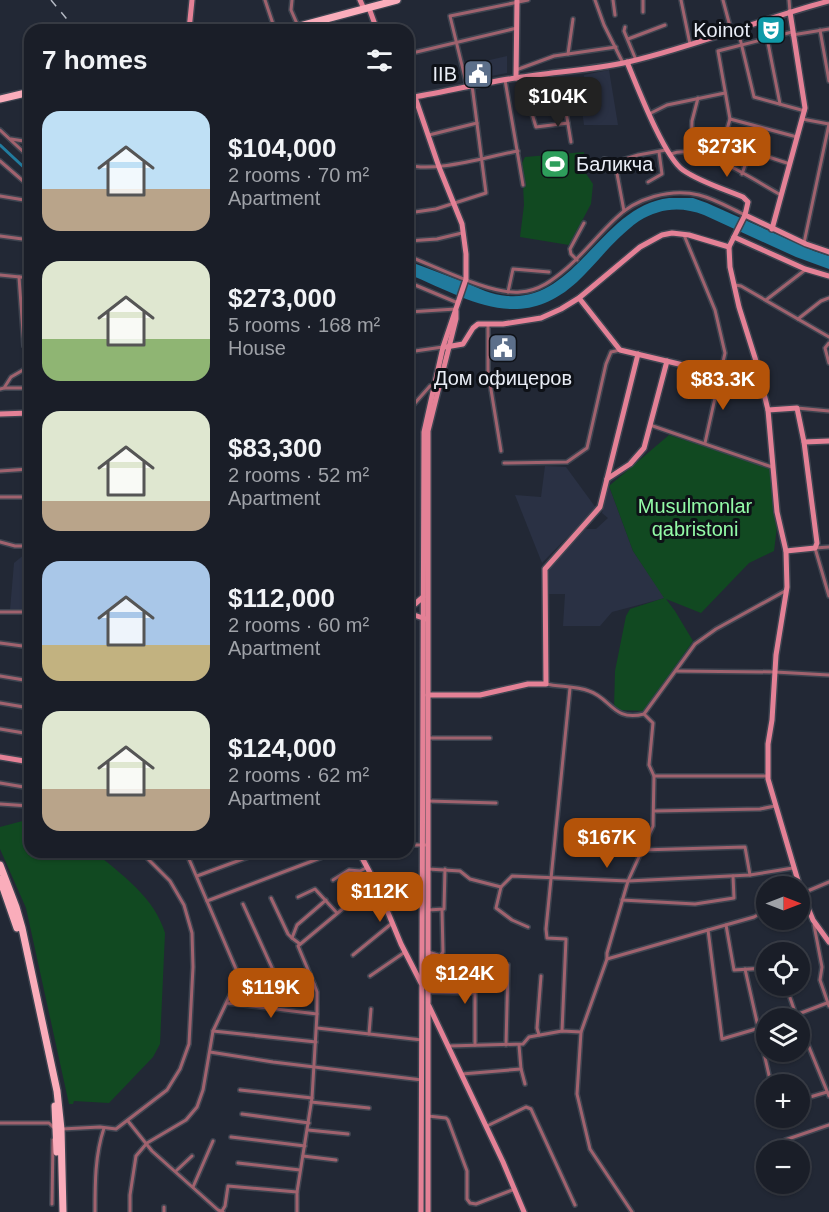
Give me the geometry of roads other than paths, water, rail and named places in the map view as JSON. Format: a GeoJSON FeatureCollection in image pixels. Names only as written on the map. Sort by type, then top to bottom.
{"type":"FeatureCollection","features":[{"type":"Feature","properties":{"kind":"main road"},"geometry":{"type":"LineString","coordinates":[[317,24],[397,0]]}},
{"type":"Feature","properties":{"kind":"main road"},"geometry":{"type":"LineString","coordinates":[[0,99],[24,93]]}},
{"type":"Feature","properties":{"kind":"main road"},"geometry":{"type":"LineString","coordinates":[[0,865],[16,907],[24,938],[57,1091],[62,1129],[60,1212]]}},
{"type":"Feature","properties":{"kind":"main road"},"geometry":{"type":"LineString","coordinates":[[0,879],[17,929],[53,1092],[56,1125],[55,1188],[60,1212]]}},
{"type":"Feature","properties":{"kind":"street"},"geometry":{"type":"LineString","coordinates":[[190,24],[192,0]]}},
{"type":"Feature","properties":{"kind":"street"},"geometry":{"type":"LineString","coordinates":[[266,0],[273,24]]}},
{"type":"Feature","properties":{"kind":"street"},"geometry":{"type":"LineString","coordinates":[[292,0],[291,10],[297,24]]}},
{"type":"Feature","properties":{"kind":"street"},"geometry":{"type":"LineString","coordinates":[[360,0],[374,24]]}},
{"type":"Feature","properties":{"kind":"street"},"geometry":{"type":"LineString","coordinates":[[517,0],[516,70],[536,127],[568,123]]}},
{"type":"Feature","properties":{"kind":"street"},"geometry":{"type":"LineString","coordinates":[[414,213],[436,210],[486,193],[470,86],[450,19],[452,14],[517,0],[528,0]]}},
{"type":"Feature","properties":{"kind":"street"},"geometry":{"type":"LineString","coordinates":[[595,0],[604,25],[625,62],[649,114],[669,152],[681,169],[743,197],[748,202],[729,247],[730,267],[768,410],[777,512],[786,551],[786,591],[775,672],[768,744],[768,776],[797,876]]}},
{"type":"Feature","properties":{"kind":"street"},"geometry":{"type":"LineString","coordinates":[[613,0],[615,15]]}},
{"type":"Feature","properties":{"kind":"street"},"geometry":{"type":"LineString","coordinates":[[643,0],[643,12]]}},
{"type":"Feature","properties":{"kind":"street"},"geometry":{"type":"LineString","coordinates":[[681,0],[690,45]]}},
{"type":"Feature","properties":{"kind":"street"},"geometry":{"type":"LineString","coordinates":[[723,0],[742,44],[754,97],[805,111]]}},
{"type":"Feature","properties":{"kind":"street"},"geometry":{"type":"LineString","coordinates":[[772,229],[805,111],[792,34],[789,0]]}},
{"type":"Feature","properties":{"kind":"street"},"geometry":{"type":"LineString","coordinates":[[421,1212],[428,1116],[422,984],[426,845],[424,432],[434,385],[466,280],[464,232],[439,167],[416,96],[519,77],[567,72],[636,60],[829,1]]}},
{"type":"Feature","properties":{"kind":"street"},"geometry":{"type":"LineString","coordinates":[[568,54],[573,19]]}},
{"type":"Feature","properties":{"kind":"street"},"geometry":{"type":"LineString","coordinates":[[628,39],[665,25]]}},
{"type":"Feature","properties":{"kind":"street"},"geometry":{"type":"LineString","coordinates":[[625,27],[624,31],[636,60]]}},
{"type":"Feature","properties":{"kind":"street"},"geometry":{"type":"LineString","coordinates":[[414,53],[517,28]]}},
{"type":"Feature","properties":{"kind":"street"},"geometry":{"type":"LineString","coordinates":[[718,161],[730,119],[717,51],[767,38],[829,29]]}},
{"type":"Feature","properties":{"kind":"street"},"geometry":{"type":"LineString","coordinates":[[820,30],[829,81]]}},
{"type":"Feature","properties":{"kind":"street"},"geometry":{"type":"LineString","coordinates":[[767,38],[780,104]]}},
{"type":"Feature","properties":{"kind":"street"},"geometry":{"type":"LineString","coordinates":[[516,70],[538,61],[568,54],[616,47]]}},
{"type":"Feature","properties":{"kind":"street"},"geometry":{"type":"LineString","coordinates":[[505,80],[523,185]]}},
{"type":"Feature","properties":{"kind":"street"},"geometry":{"type":"LineString","coordinates":[[649,114],[667,105],[725,93]]}},
{"type":"Feature","properties":{"kind":"street"},"geometry":{"type":"LineString","coordinates":[[691,152],[692,122],[698,98]]}},
{"type":"Feature","properties":{"kind":"street"},"geometry":{"type":"LineString","coordinates":[[532,112],[565,106],[572,142]]}},
{"type":"Feature","properties":{"kind":"street"},"geometry":{"type":"LineString","coordinates":[[730,119],[797,137]]}},
{"type":"Feature","properties":{"kind":"street"},"geometry":{"type":"LineString","coordinates":[[802,119],[829,124],[804,244]]}},
{"type":"Feature","properties":{"kind":"street"},"geometry":{"type":"LineString","coordinates":[[428,135],[477,123]]}},
{"type":"Feature","properties":{"kind":"street"},"geometry":{"type":"LineString","coordinates":[[0,130],[24,152]]}},
{"type":"Feature","properties":{"kind":"street"},"geometry":{"type":"LineString","coordinates":[[10,139],[24,141]]}},
{"type":"Feature","properties":{"kind":"street"},"geometry":{"type":"LineString","coordinates":[[414,166],[439,167],[518,151]]}},
{"type":"Feature","properties":{"kind":"street"},"geometry":{"type":"LineString","coordinates":[[742,174],[750,151],[790,164]]}},
{"type":"Feature","properties":{"kind":"street"},"geometry":{"type":"LineString","coordinates":[[648,182],[662,174],[659,152]]}},
{"type":"Feature","properties":{"kind":"street"},"geometry":{"type":"LineString","coordinates":[[604,159],[615,162],[659,152],[699,153],[781,195]]}},
{"type":"Feature","properties":{"kind":"street"},"geometry":{"type":"LineString","coordinates":[[0,161],[24,183]]}},
{"type":"Feature","properties":{"kind":"street"},"geometry":{"type":"LineString","coordinates":[[615,162],[624,211]]}},
{"type":"Feature","properties":{"kind":"street"},"geometry":{"type":"LineString","coordinates":[[414,258],[499,291],[529,291],[543,286],[577,260],[624,211],[643,201],[671,193],[704,197],[804,244],[829,252]]}},
{"type":"Feature","properties":{"kind":"street"},"geometry":{"type":"LineString","coordinates":[[0,196],[24,200]]}},
{"type":"Feature","properties":{"kind":"street"},"geometry":{"type":"LineString","coordinates":[[577,260],[571,254],[570,249],[584,223]]}},
{"type":"Feature","properties":{"kind":"street"},"geometry":{"type":"LineString","coordinates":[[414,240],[443,238],[464,232]]}},
{"type":"Feature","properties":{"kind":"street"},"geometry":{"type":"LineString","coordinates":[[414,351],[463,344],[478,324],[503,324],[541,318],[579,298],[651,240],[672,233],[729,247]]}},
{"type":"Feature","properties":{"kind":"street"},"geometry":{"type":"LineString","coordinates":[[684,235],[715,310],[725,353],[705,443]]}},
{"type":"Feature","properties":{"kind":"street"},"geometry":{"type":"LineString","coordinates":[[735,235],[829,278]]}},
{"type":"Feature","properties":{"kind":"street"},"geometry":{"type":"LineString","coordinates":[[0,236],[24,239]]}},
{"type":"Feature","properties":{"kind":"street"},"geometry":{"type":"LineString","coordinates":[[508,292],[513,269],[549,273]]}},
{"type":"Feature","properties":{"kind":"street"},"geometry":{"type":"LineString","coordinates":[[766,300],[805,269]]}},
{"type":"Feature","properties":{"kind":"street"},"geometry":{"type":"LineString","coordinates":[[0,275],[24,277]]}},
{"type":"Feature","properties":{"kind":"street"},"geometry":{"type":"LineString","coordinates":[[19,277],[24,346]]}},
{"type":"Feature","properties":{"kind":"street"},"geometry":{"type":"LineString","coordinates":[[734,284],[829,337]]}},
{"type":"Feature","properties":{"kind":"street"},"geometry":{"type":"LineString","coordinates":[[414,285],[458,303]]}},
{"type":"Feature","properties":{"kind":"street"},"geometry":{"type":"LineString","coordinates":[[579,298],[620,350]]}},
{"type":"Feature","properties":{"kind":"street"},"geometry":{"type":"LineString","coordinates":[[798,319],[821,301],[829,298]]}},
{"type":"Feature","properties":{"kind":"street"},"geometry":{"type":"LineString","coordinates":[[414,311],[458,303]]}},
{"type":"Feature","properties":{"kind":"street"},"geometry":{"type":"LineString","coordinates":[[488,324],[488,371],[501,452]]}},
{"type":"Feature","properties":{"kind":"street"},"geometry":{"type":"LineString","coordinates":[[829,343],[825,348],[829,363]]}},
{"type":"Feature","properties":{"kind":"street"},"geometry":{"type":"LineString","coordinates":[[426,619],[424,596],[428,431],[446,347]]}},
{"type":"Feature","properties":{"kind":"street"},"geometry":{"type":"LineString","coordinates":[[504,463],[567,462],[587,448],[606,364],[611,352],[620,350],[761,381]]}},
{"type":"Feature","properties":{"kind":"street"},"geometry":{"type":"LineString","coordinates":[[546,684],[545,569],[598,510],[638,354]]}},
{"type":"Feature","properties":{"kind":"street"},"geometry":{"type":"LineString","coordinates":[[607,479],[640,455],[644,448],[667,361]]}},
{"type":"Feature","properties":{"kind":"street"},"geometry":{"type":"LineString","coordinates":[[2,389],[11,377],[24,369]]}},
{"type":"Feature","properties":{"kind":"street"},"geometry":{"type":"LineString","coordinates":[[414,404],[430,386],[434,385]]}},
{"type":"Feature","properties":{"kind":"street"},"geometry":{"type":"LineString","coordinates":[[2,389],[24,388]]}},
{"type":"Feature","properties":{"kind":"street"},"geometry":{"type":"LineString","coordinates":[[768,410],[797,408],[829,411]]}},
{"type":"Feature","properties":{"kind":"street"},"geometry":{"type":"LineString","coordinates":[[797,408],[804,442],[817,543],[815,548],[829,597]]}},
{"type":"Feature","properties":{"kind":"street"},"geometry":{"type":"LineString","coordinates":[[0,414],[24,413]]}},
{"type":"Feature","properties":{"kind":"street"},"geometry":{"type":"LineString","coordinates":[[650,425],[772,467]]}},
{"type":"Feature","properties":{"kind":"street"},"geometry":{"type":"LineString","coordinates":[[804,442],[829,441]]}},
{"type":"Feature","properties":{"kind":"street"},"geometry":{"type":"LineString","coordinates":[[0,471],[24,470]]}},
{"type":"Feature","properties":{"kind":"street"},"geometry":{"type":"LineString","coordinates":[[0,497],[24,498]]}},
{"type":"Feature","properties":{"kind":"street"},"geometry":{"type":"LineString","coordinates":[[0,542],[24,546]]}},
{"type":"Feature","properties":{"kind":"street"},"geometry":{"type":"LineString","coordinates":[[786,551],[829,547]]}},
{"type":"Feature","properties":{"kind":"street"},"geometry":{"type":"LineString","coordinates":[[426,695],[480,695],[528,684],[546,684],[590,691],[617,712],[644,714],[695,644],[716,629],[786,591]]}},
{"type":"Feature","properties":{"kind":"street"},"geometry":{"type":"LineString","coordinates":[[414,604],[424,596]]}},
{"type":"Feature","properties":{"kind":"street"},"geometry":{"type":"LineString","coordinates":[[0,612],[24,612]]}},
{"type":"Feature","properties":{"kind":"street"},"geometry":{"type":"LineString","coordinates":[[414,615],[426,619]]}},
{"type":"Feature","properties":{"kind":"street"},"geometry":{"type":"LineString","coordinates":[[0,643],[24,646]]}},
{"type":"Feature","properties":{"kind":"street"},"geometry":{"type":"LineString","coordinates":[[676,670],[829,675]]}},
{"type":"Feature","properties":{"kind":"street"},"geometry":{"type":"LineString","coordinates":[[0,676],[24,680]]}},
{"type":"Feature","properties":{"kind":"street"},"geometry":{"type":"LineString","coordinates":[[562,1031],[566,939],[548,938],[546,928],[570,688]]}},
{"type":"Feature","properties":{"kind":"street"},"geometry":{"type":"LineString","coordinates":[[426,695],[429,738],[426,845],[428,1023],[424,1041],[422,1080],[424,1193],[428,1212]]}},
{"type":"Feature","properties":{"kind":"street"},"geometry":{"type":"LineString","coordinates":[[0,703],[24,707]]}},
{"type":"Feature","properties":{"kind":"street"},"geometry":{"type":"LineString","coordinates":[[632,1212],[590,1149],[577,1094],[581,1032],[608,960],[607,953],[628,881],[653,826],[654,776],[650,765],[653,723],[644,714]]}},
{"type":"Feature","properties":{"kind":"street"},"geometry":{"type":"LineString","coordinates":[[0,729],[24,733]]}},
{"type":"Feature","properties":{"kind":"street"},"geometry":{"type":"LineString","coordinates":[[429,738],[490,738]]}},
{"type":"Feature","properties":{"kind":"street"},"geometry":{"type":"LineString","coordinates":[[0,757],[24,761]]}},
{"type":"Feature","properties":{"kind":"street"},"geometry":{"type":"LineString","coordinates":[[654,776],[768,776]]}},
{"type":"Feature","properties":{"kind":"street"},"geometry":{"type":"LineString","coordinates":[[0,783],[24,787]]}},
{"type":"Feature","properties":{"kind":"street"},"geometry":{"type":"LineString","coordinates":[[429,801],[496,803]]}},
{"type":"Feature","properties":{"kind":"street"},"geometry":{"type":"LineString","coordinates":[[0,804],[24,806]]}},
{"type":"Feature","properties":{"kind":"street"},"geometry":{"type":"LineString","coordinates":[[654,811],[760,810],[775,806]]}},
{"type":"Feature","properties":{"kind":"street"},"geometry":{"type":"LineString","coordinates":[[414,845],[426,845]]}},
{"type":"Feature","properties":{"kind":"street"},"geometry":{"type":"LineString","coordinates":[[641,850],[745,848],[748,852],[750,875]]}},
{"type":"Feature","properties":{"kind":"street"},"geometry":{"type":"LineString","coordinates":[[62,1129],[104,1128],[114,1130],[128,1121],[167,1090],[180,1069],[189,1044],[193,967],[192,933],[184,905],[170,880],[147,858]]}},
{"type":"Feature","properties":{"kind":"street"},"geometry":{"type":"LineString","coordinates":[[130,1212],[130,1195],[136,1156],[147,1143],[186,1120],[197,1107],[203,1090],[213,1031],[239,976],[188,858]]}},
{"type":"Feature","properties":{"kind":"street"},"geometry":{"type":"LineString","coordinates":[[196,876],[246,858]]}},
{"type":"Feature","properties":{"kind":"street"},"geometry":{"type":"LineString","coordinates":[[207,901],[320,858]]}},
{"type":"Feature","properties":{"kind":"street"},"geometry":{"type":"LineString","coordinates":[[362,858],[422,984]]}},
{"type":"Feature","properties":{"kind":"street"},"geometry":{"type":"LineString","coordinates":[[333,880],[349,870],[360,871],[367,868]]}},
{"type":"Feature","properties":{"kind":"street"},"geometry":{"type":"LineString","coordinates":[[528,927],[512,920],[496,908],[502,891],[501,887],[512,876],[628,881],[750,875],[795,868]]}},
{"type":"Feature","properties":{"kind":"street"},"geometry":{"type":"LineString","coordinates":[[428,869],[460,871],[478,883],[501,887]]}},
{"type":"Feature","properties":{"kind":"street"},"geometry":{"type":"LineString","coordinates":[[440,956],[443,952],[442,910],[445,905],[445,869]]}},
{"type":"Feature","properties":{"kind":"street"},"geometry":{"type":"LineString","coordinates":[[622,900],[694,904],[734,898],[734,876]]}},
{"type":"Feature","properties":{"kind":"street"},"geometry":{"type":"LineString","coordinates":[[297,1212],[297,1192],[312,1100],[317,1028],[317,992],[298,948],[375,882]]}},
{"type":"Feature","properties":{"kind":"street"},"geometry":{"type":"LineString","coordinates":[[810,889],[829,882]]}},
{"type":"Feature","properties":{"kind":"street"},"geometry":{"type":"LineString","coordinates":[[298,897],[315,890],[337,913]]}},
{"type":"Feature","properties":{"kind":"street"},"geometry":{"type":"LineString","coordinates":[[271,898],[288,934],[300,944]]}},
{"type":"Feature","properties":{"kind":"street"},"geometry":{"type":"LineString","coordinates":[[292,938],[297,925],[326,900]]}},
{"type":"Feature","properties":{"kind":"street"},"geometry":{"type":"LineString","coordinates":[[243,904],[278,981]]}},
{"type":"Feature","properties":{"kind":"street"},"geometry":{"type":"LineString","coordinates":[[428,910],[442,910]]}},
{"type":"Feature","properties":{"kind":"street"},"geometry":{"type":"LineString","coordinates":[[810,913],[822,967],[820,980],[829,1004],[810,1011]]}},
{"type":"Feature","properties":{"kind":"street"},"geometry":{"type":"LineString","coordinates":[[608,960],[756,916]]}},
{"type":"Feature","properties":{"kind":"street"},"geometry":{"type":"LineString","coordinates":[[813,920],[829,942]]}},
{"type":"Feature","properties":{"kind":"street"},"geometry":{"type":"LineString","coordinates":[[353,955],[393,923]]}},
{"type":"Feature","properties":{"kind":"street"},"geometry":{"type":"LineString","coordinates":[[726,925],[734,970],[756,968]]}},
{"type":"Feature","properties":{"kind":"street"},"geometry":{"type":"LineString","coordinates":[[708,930],[722,1039],[756,1030]]}},
{"type":"Feature","properties":{"kind":"street"},"geometry":{"type":"LineString","coordinates":[[370,976],[405,952]]}},
{"type":"Feature","properties":{"kind":"street"},"geometry":{"type":"LineString","coordinates":[[428,952],[464,962],[509,966],[506,1045]]}},
{"type":"Feature","properties":{"kind":"street"},"geometry":{"type":"LineString","coordinates":[[745,969],[756,1020]]}},
{"type":"Feature","properties":{"kind":"street"},"geometry":{"type":"LineString","coordinates":[[539,1035],[537,1028],[541,975]]}},
{"type":"Feature","properties":{"kind":"street"},"geometry":{"type":"LineString","coordinates":[[239,976],[314,984]]}},
{"type":"Feature","properties":{"kind":"street"},"geometry":{"type":"LineString","coordinates":[[428,992],[475,993],[475,1046]]}},
{"type":"Feature","properties":{"kind":"street"},"geometry":{"type":"LineString","coordinates":[[227,1003],[317,1014]]}},
{"type":"Feature","properties":{"kind":"street"},"geometry":{"type":"LineString","coordinates":[[428,1004],[487,1126],[524,1212]]}},
{"type":"Feature","properties":{"kind":"street"},"geometry":{"type":"LineString","coordinates":[[369,1034],[371,1009]]}},
{"type":"Feature","properties":{"kind":"street"},"geometry":{"type":"LineString","coordinates":[[428,1023],[439,1024]]}},
{"type":"Feature","properties":{"kind":"street"},"geometry":{"type":"LineString","coordinates":[[317,1028],[424,1041]]}},
{"type":"Feature","properties":{"kind":"street"},"geometry":{"type":"LineString","coordinates":[[213,1031],[316,1042]]}},
{"type":"Feature","properties":{"kind":"street"},"geometry":{"type":"LineString","coordinates":[[449,1046],[519,1045],[529,1037],[562,1031],[581,1032]]}},
{"type":"Feature","properties":{"kind":"street"},"geometry":{"type":"LineString","coordinates":[[519,1045],[525,1084]]}},
{"type":"Feature","properties":{"kind":"street"},"geometry":{"type":"LineString","coordinates":[[810,1050],[828,1094],[810,1098]]}},
{"type":"Feature","properties":{"kind":"street"},"geometry":{"type":"LineString","coordinates":[[210,1052],[422,1080]]}},
{"type":"Feature","properties":{"kind":"street"},"geometry":{"type":"LineString","coordinates":[[462,1074],[521,1069]]}},
{"type":"Feature","properties":{"kind":"street"},"geometry":{"type":"LineString","coordinates":[[240,1090],[369,1108]]}},
{"type":"Feature","properties":{"kind":"street"},"geometry":{"type":"LineString","coordinates":[[487,1126],[526,1107],[531,1109],[574,1204]]}},
{"type":"Feature","properties":{"kind":"street"},"geometry":{"type":"LineString","coordinates":[[243,1114],[309,1123]]}},
{"type":"Feature","properties":{"kind":"street"},"geometry":{"type":"LineString","coordinates":[[428,1116],[448,1120],[467,1172],[467,1199],[470,1203],[476,1204],[515,1189]]}},
{"type":"Feature","properties":{"kind":"street"},"geometry":{"type":"LineString","coordinates":[[128,1121],[152,1151],[218,1210],[223,1212],[228,1186],[297,1192]]}},
{"type":"Feature","properties":{"kind":"street"},"geometry":{"type":"LineString","coordinates":[[0,1123],[52,1124],[55,1188],[52,1204]]}},
{"type":"Feature","properties":{"kind":"street"},"geometry":{"type":"LineString","coordinates":[[785,1140],[829,1125]]}},
{"type":"Feature","properties":{"kind":"street"},"geometry":{"type":"LineString","coordinates":[[95,1212],[98,1145],[104,1128]]}},
{"type":"Feature","properties":{"kind":"street"},"geometry":{"type":"LineString","coordinates":[[308,1130],[348,1134]]}},
{"type":"Feature","properties":{"kind":"street"},"geometry":{"type":"LineString","coordinates":[[231,1137],[305,1146]]}},
{"type":"Feature","properties":{"kind":"street"},"geometry":{"type":"LineString","coordinates":[[193,1187],[213,1141]]}},
{"type":"Feature","properties":{"kind":"street"},"geometry":{"type":"LineString","coordinates":[[175,1172],[192,1156]]}},
{"type":"Feature","properties":{"kind":"street"},"geometry":{"type":"LineString","coordinates":[[303,1156],[336,1160]]}},
{"type":"Feature","properties":{"kind":"street"},"geometry":{"type":"LineString","coordinates":[[238,1162],[300,1170]]}},
{"type":"Feature","properties":{"kind":"street"},"geometry":{"type":"LineString","coordinates":[[164,1207],[164,1212]]}},
{"type":"Feature","properties":{"kind":"water"},"geometry":{"type":"Polygon","coordinates":[[[669,198],[693,198],[829,256],[829,269],[796,257],[704,215],[687,210],[671,210],[655,213],[639,221],[614,242],[577,282],[556,298],[534,306],[514,309],[493,307],[451,293],[414,277],[414,263],[496,294],[507,296],[531,294],[552,284],[571,270],[606,234],[645,205],[669,198]]]}},
{"type":"Feature","properties":{"kind":"waterway"},"geometry":{"type":"LineString","coordinates":[[0,145],[24,167]]}},
{"type":"Feature","properties":{"kind":"railway"},"geometry":{"type":"LineString","coordinates":[[51,0],[71,24]]}},
{"type":"Feature","properties":{"kind":"place","name":"Koinot"},"geometry":{"type":"Point","coordinates":[771,30]}},
{"type":"Feature","properties":{"kind":"place","name":"IIB"},"geometry":{"type":"Point","coordinates":[478,74]}},
{"type":"Feature","properties":{"kind":"place","name":"Баликча"},"geometry":{"type":"Point","coordinates":[555,164]}},
{"type":"Feature","properties":{"kind":"place","name":"Дом офицеров"},"geometry":{"type":"Point","coordinates":[503,348]}},
{"type":"Feature","properties":{"kind":"park label","name":"Musulmonlar qabristoni"},"geometry":{"type":"Point","coordinates":[695,518]}}]}
